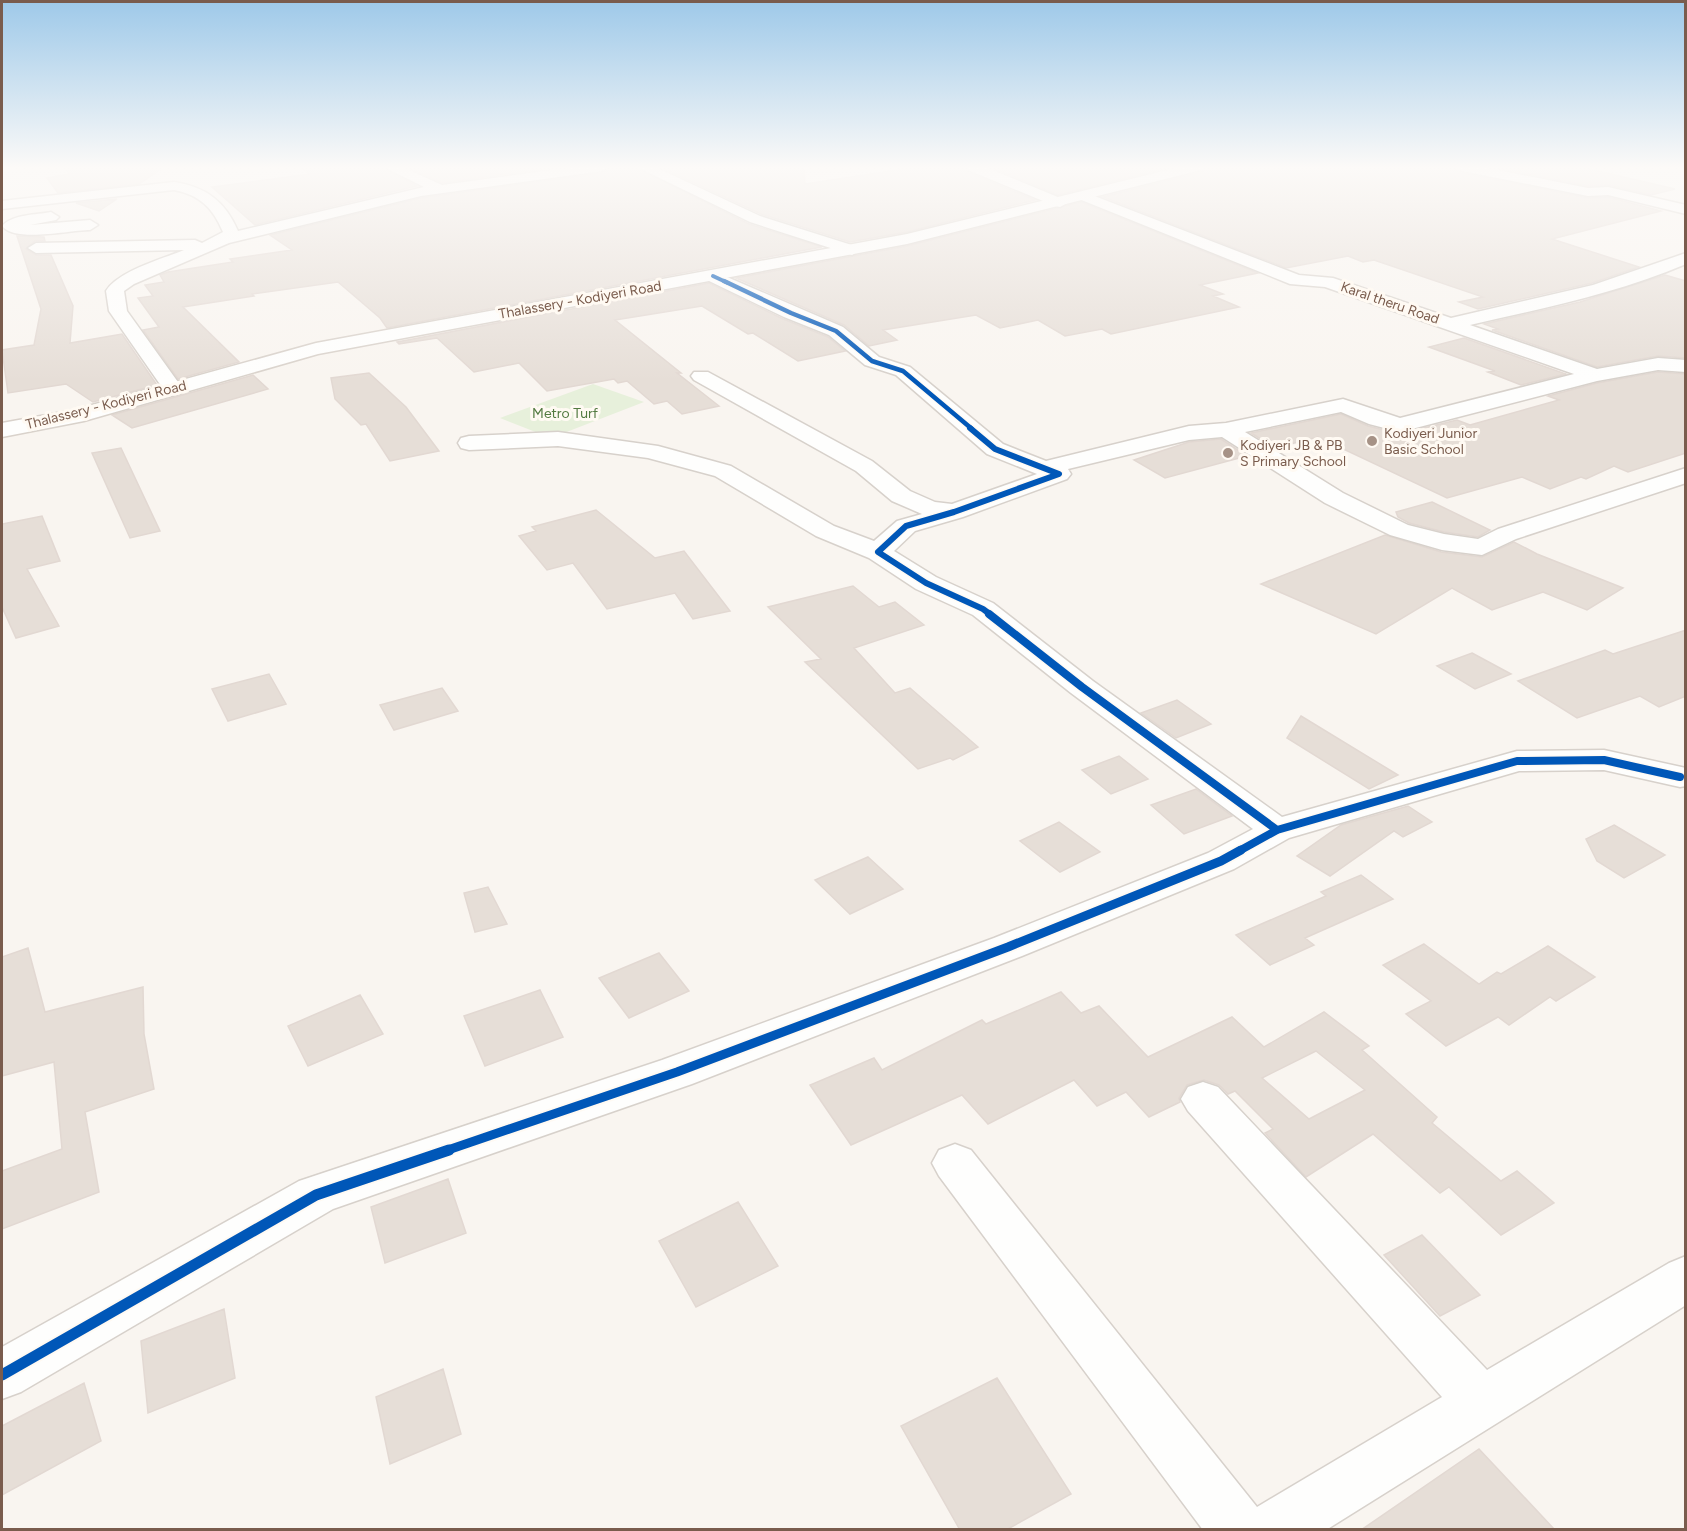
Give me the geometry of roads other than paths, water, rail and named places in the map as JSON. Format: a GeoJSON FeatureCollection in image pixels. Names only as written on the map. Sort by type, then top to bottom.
{"type":"FeatureCollection","features":[{"type":"Feature","properties":{"kind":"street"},"geometry":{"type":"LineString","coordinates":[[816,238],[852,250]]}},
{"type":"Feature","properties":{"kind":"street","name":"Thalassery - Kodiyeri Road"},"geometry":{"type":"LineString","coordinates":[[2,430],[76,416],[351,342],[909,238]]}},
{"type":"Feature","properties":{"kind":"street","name":"Karal theru Road"},"geometry":{"type":"LineString","coordinates":[[1191,238],[1296,280],[1328,282],[1596,375]]}},
{"type":"Feature","properties":{"kind":"street"},"geometry":{"type":"LineString","coordinates":[[173,389],[118,311],[115,291],[118,286],[128,280],[224,239]]}},
{"type":"Feature","properties":{"kind":"street"},"geometry":{"type":"LineString","coordinates":[[16,247],[92,248],[176,244],[207,246]]}},
{"type":"Feature","properties":{"kind":"street"},"geometry":{"type":"LineString","coordinates":[[1451,324],[1589,291],[1653,273],[1686,258]]}},
{"type":"Feature","properties":{"kind":"street"},"geometry":{"type":"LineString","coordinates":[[713,276],[791,314],[836,331],[872,361],[903,371],[995,449],[1059,474],[954,512],[906,526],[878,552]]}},
{"type":"Feature","properties":{"kind":"street"},"geometry":{"type":"LineString","coordinates":[[1044,468],[1189,434],[1226,430],[1343,405],[1377,419],[1400,424],[1596,375],[1658,364],[1686,366]]}},
{"type":"Feature","properties":{"kind":"street"},"geometry":{"type":"LineString","coordinates":[[700,376],[864,466],[901,496],[929,508],[954,512]]}},
{"type":"Feature","properties":{"kind":"street"},"geometry":{"type":"LineString","coordinates":[[1226,430],[1334,498],[1399,530],[1442,542],[1482,547],[1507,534],[1686,475]]}},
{"type":"Feature","properties":{"kind":"street"},"geometry":{"type":"LineString","coordinates":[[469,443],[558,439],[650,451],[723,471],[825,531],[878,552],[926,583],[983,609],[1082,687],[1278,831]]}},
{"type":"Feature","properties":{"kind":"street"},"geometry":{"type":"LineString","coordinates":[[2,1375],[316,1195],[677,1072],[810,1022],[1008,947],[1221,861],[1278,831],[1517,761],[1604,760],[1680,777]]}},
{"type":"Feature","properties":{"kind":"street"},"geometry":{"type":"LineString","coordinates":[[1203,1099],[1481,1402]]}},
{"type":"Feature","properties":{"kind":"street"},"geometry":{"type":"LineString","coordinates":[[955,1163],[1239,1530]]}},
{"type":"Feature","properties":{"kind":"street"},"geometry":{"type":"LineString","coordinates":[[1272,1530],[1686,1278]]}},
{"type":"Feature","properties":{"kind":"place","name":"Kodiyeri Junior Basic School"},"geometry":{"type":"Point","coordinates":[1372,441]}},
{"type":"Feature","properties":{"kind":"place","name":"Kodiyeri JB & PB S Primary School"},"geometry":{"type":"Point","coordinates":[1228,453]}},
{"type":"Feature","properties":{"kind":"park label","name":"Metro Turf"},"geometry":{"type":"Point","coordinates":[565,413]}}]}
